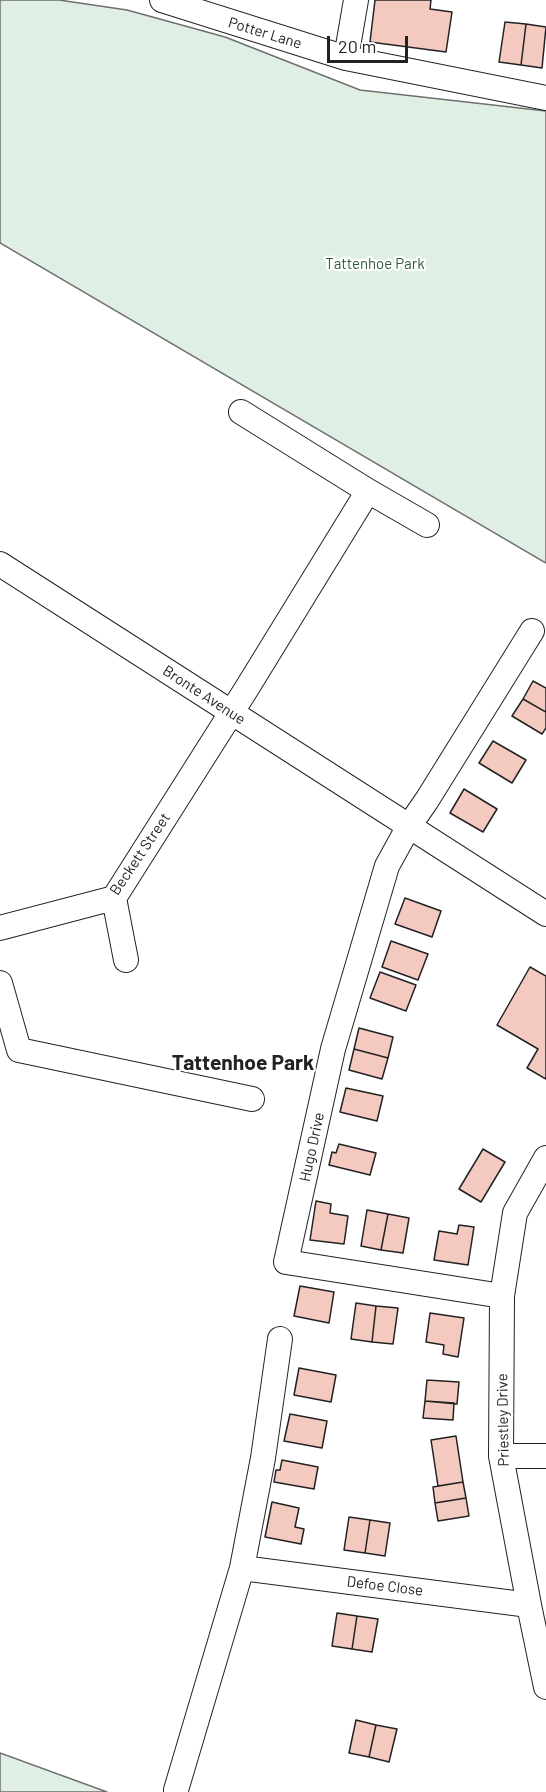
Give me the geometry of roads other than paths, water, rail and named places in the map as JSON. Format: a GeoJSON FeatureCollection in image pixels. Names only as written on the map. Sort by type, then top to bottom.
{"type":"FeatureCollection","features":[{"type":"Feature","properties":{"kind":"street","name":"Potter Lane"},"geometry":{"type":"LineString","coordinates":[[162,0],[346,58],[546,98]]}},
{"type":"Feature","properties":{"kind":"street"},"geometry":{"type":"LineString","coordinates":[[346,58],[356,0]]}},
{"type":"Feature","properties":{"kind":"street"},"geometry":{"type":"LineString","coordinates":[[241,412],[427,525]]}},
{"type":"Feature","properties":{"kind":"street","name":"Beckett Street"},"geometry":{"type":"LineString","coordinates":[[0,928],[114,898],[368,491]]}},
{"type":"Feature","properties":{"kind":"street","name":"Bronte Avenue"},"geometry":{"type":"LineString","coordinates":[[0,564],[546,914]]}},
{"type":"Feature","properties":{"kind":"street"},"geometry":{"type":"LineString","coordinates":[[409,826],[532,631]]}},
{"type":"Feature","properties":{"kind":"street","name":"Hugo Drive"},"geometry":{"type":"LineString","coordinates":[[409,826],[387,866],[333,1049],[286,1262],[502,1296]]}},
{"type":"Feature","properties":{"kind":"street"},"geometry":{"type":"LineString","coordinates":[[114,898],[126,960]]}},
{"type":"Feature","properties":{"kind":"street"},"geometry":{"type":"LineString","coordinates":[[0,983],[19,1050],[252,1099]]}},
{"type":"Feature","properties":{"kind":"street","name":"Priestley Drive"},"geometry":{"type":"LineString","coordinates":[[546,1158],[515,1213],[502,1296],[501,1456],[528,1605],[541,1639],[546,1687]]}},
{"type":"Feature","properties":{"kind":"street"},"geometry":{"type":"LineString","coordinates":[[176,1790],[242,1568],[263,1458],[280,1339]]}},
{"type":"Feature","properties":{"kind":"street"},"geometry":{"type":"LineString","coordinates":[[501,1456],[546,1456]]}},
{"type":"Feature","properties":{"kind":"street","name":"Defoe Close"},"geometry":{"type":"LineString","coordinates":[[242,1568],[528,1605]]}},
{"type":"Feature","properties":{"kind":"district","name":"Tattenhoe Park"},"geometry":{"type":"Point","coordinates":[243,1063]}}]}
